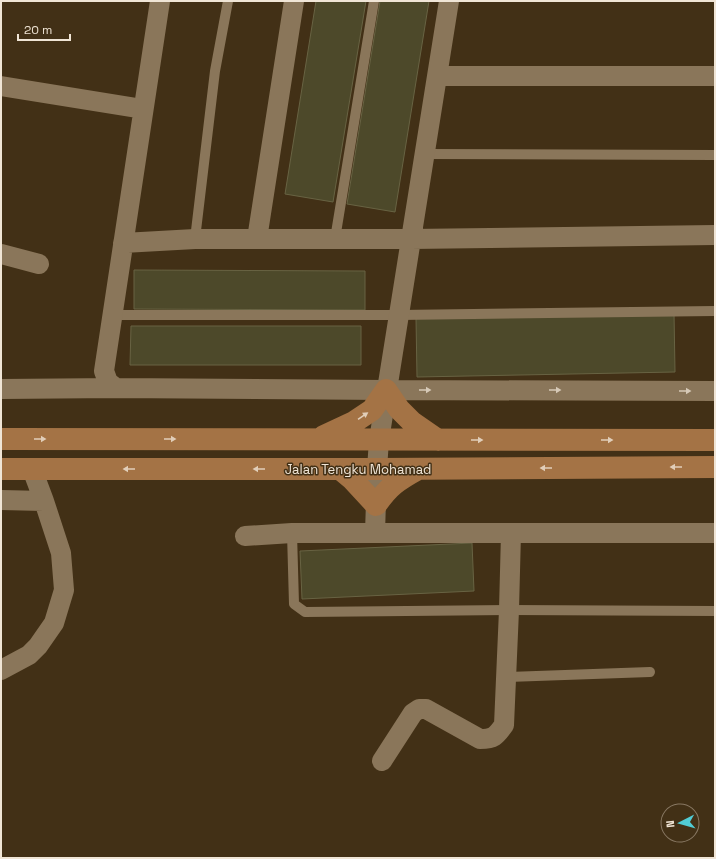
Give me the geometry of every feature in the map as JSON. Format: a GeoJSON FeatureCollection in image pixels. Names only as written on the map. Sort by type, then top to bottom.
{"type":"FeatureCollection","features":[{"type":"Feature","properties":{"kind":"main road"},"geometry":{"type":"LineString","coordinates":[[315,439],[354,422],[372,410],[386,390],[399,409],[412,422],[438,440]]}},
{"type":"Feature","properties":{"kind":"main road"},"geometry":{"type":"LineString","coordinates":[[1,439],[715,440]]}},
{"type":"Feature","properties":{"kind":"main road","name":"Jalan Tengku Mohamad"},"geometry":{"type":"LineString","coordinates":[[1,469],[715,467]]}},
{"type":"Feature","properties":{"kind":"main road"},"geometry":{"type":"LineString","coordinates":[[340,469],[352,479],[376,505],[386,491],[399,479],[419,469]]}},
{"type":"Feature","properties":{"kind":"street"},"geometry":{"type":"LineString","coordinates":[[116,388],[108,382],[104,371],[160,1]]}},
{"type":"Feature","properties":{"kind":"street"},"geometry":{"type":"LineString","coordinates":[[257,239],[294,1]]}},
{"type":"Feature","properties":{"kind":"street"},"geometry":{"type":"LineString","coordinates":[[375,533],[379,440],[449,1]]}},
{"type":"Feature","properties":{"kind":"street"},"geometry":{"type":"LineString","coordinates":[[437,76],[715,76]]}},
{"type":"Feature","properties":{"kind":"street"},"geometry":{"type":"LineString","coordinates":[[1,86],[143,109]]}},
{"type":"Feature","properties":{"kind":"street"},"geometry":{"type":"LineString","coordinates":[[123,243],[195,239],[411,239],[715,235]]}},
{"type":"Feature","properties":{"kind":"street"},"geometry":{"type":"LineString","coordinates":[[1,254],[39,264]]}},
{"type":"Feature","properties":{"kind":"street"},"geometry":{"type":"LineString","coordinates":[[1,389],[715,390]]}},
{"type":"Feature","properties":{"kind":"street"},"geometry":{"type":"LineString","coordinates":[[1,670],[29,655],[38,646],[54,623],[64,590],[61,553],[32,469]]}},
{"type":"Feature","properties":{"kind":"street"},"geometry":{"type":"LineString","coordinates":[[1,500],[44,501]]}},
{"type":"Feature","properties":{"kind":"street"},"geometry":{"type":"LineString","coordinates":[[246,536],[292,533],[715,533]]}},
{"type":"Feature","properties":{"kind":"street"},"geometry":{"type":"LineString","coordinates":[[382,762],[413,713],[419,709],[426,709],[480,739],[490,739],[497,735],[504,725],[511,533]]}},
{"type":"Feature","properties":{"kind":"lane"},"geometry":{"type":"LineString","coordinates":[[195,239],[215,71],[228,1]]}},
{"type":"Feature","properties":{"kind":"lane"},"geometry":{"type":"LineString","coordinates":[[335,239],[374,1]]}},
{"type":"Feature","properties":{"kind":"lane"},"geometry":{"type":"LineString","coordinates":[[425,154],[715,155]]}},
{"type":"Feature","properties":{"kind":"lane"},"geometry":{"type":"LineString","coordinates":[[112,315],[399,315],[715,311]]}},
{"type":"Feature","properties":{"kind":"lane"},"geometry":{"type":"LineString","coordinates":[[292,533],[294,604],[305,612],[509,610],[715,611]]}},
{"type":"Feature","properties":{"kind":"lane"},"geometry":{"type":"LineString","coordinates":[[506,677],[650,672]]}},
{"type":"Feature","properties":{"kind":"building"},"geometry":{"type":"Polygon","coordinates":[[[316,1],[366,1],[333,202],[285,194],[316,1]]]}},
{"type":"Feature","properties":{"kind":"building"},"geometry":{"type":"Polygon","coordinates":[[[380,1],[429,1],[395,212],[347,204],[380,1]]]}},
{"type":"Feature","properties":{"kind":"building"},"geometry":{"type":"Polygon","coordinates":[[[134,270],[365,271],[365,310],[134,309],[134,270]]]}},
{"type":"Feature","properties":{"kind":"building"},"geometry":{"type":"Polygon","coordinates":[[[674,313],[675,372],[417,377],[416,318],[674,313]]]}},
{"type":"Feature","properties":{"kind":"building"},"geometry":{"type":"Polygon","coordinates":[[[131,326],[361,326],[361,365],[130,365],[131,326]]]}},
{"type":"Feature","properties":{"kind":"building"},"geometry":{"type":"Polygon","coordinates":[[[472,543],[474,591],[302,599],[300,551],[472,543]]]}}]}
